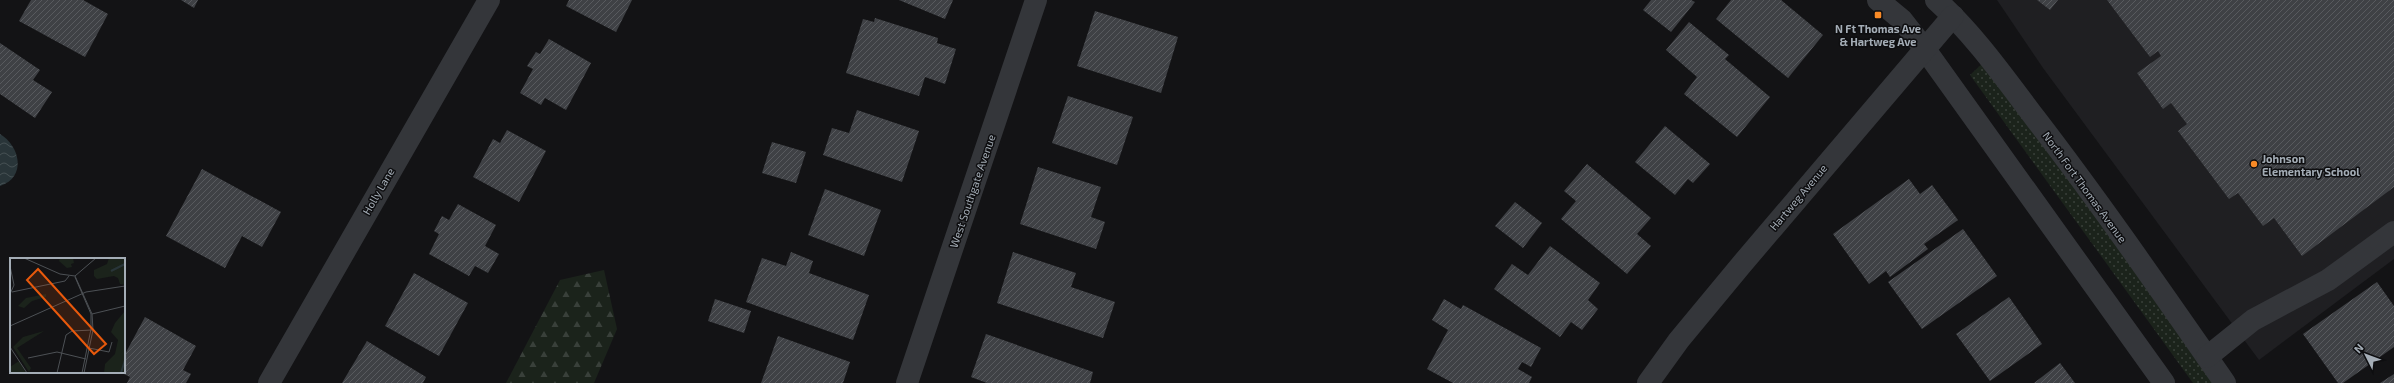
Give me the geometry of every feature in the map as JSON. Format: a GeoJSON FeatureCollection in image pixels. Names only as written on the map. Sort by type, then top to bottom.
{"type":"FeatureCollection","features":[{"type":"Feature","properties":{"kind":"street","name":"Holly Lane"},"geometry":{"type":"LineString","coordinates":[[268,383],[489,0]]}},
{"type":"Feature","properties":{"kind":"street","name":"West Southgate Avenue"},"geometry":{"type":"LineString","coordinates":[[907,383],[1036,0]]}},
{"type":"Feature","properties":{"kind":"street"},"geometry":{"type":"LineString","coordinates":[[1878,0],[1902,20],[1924,48],[2164,383]]}},
{"type":"Feature","properties":{"kind":"street","name":"North Fort Thomas Avenue"},"geometry":{"type":"LineString","coordinates":[[1936,0],[1953,16],[2060,151],[2225,383]]}},
{"type":"Feature","properties":{"kind":"street","name":"Hartweg Avenue"},"geometry":{"type":"LineString","coordinates":[[1648,383],[1679,340],[1742,264],[1924,48],[1953,16]]}},
{"type":"Feature","properties":{"kind":"street"},"geometry":{"type":"LineString","coordinates":[[2207,357],[2253,320],[2328,280],[2394,232]]}},
{"type":"Feature","properties":{"kind":"shaded area","name":"Johnson Elementary School"},"geometry":{"type":"Polygon","coordinates":[[[1997,0],[2394,0],[2394,259],[2259,360],[2043,68],[1997,0]]]}},
{"type":"Feature","properties":{"kind":"green space"},"geometry":{"type":"Polygon","coordinates":[[[1985,61],[2218,383],[2193,383],[1970,75],[1985,61]]]}},
{"type":"Feature","properties":{"kind":"green space"},"geometry":{"type":"Polygon","coordinates":[[[604,270],[617,329],[594,383],[506,383],[560,280],[604,270]]]}},
{"type":"Feature","properties":{"kind":"water"},"geometry":{"type":"Polygon","coordinates":[[[0,134],[7,139],[12,146],[18,161],[14,176],[9,182],[0,186],[0,134]]]}},
{"type":"Feature","properties":{"kind":"building"},"geometry":{"type":"Polygon","coordinates":[[[31,0],[83,0],[108,14],[85,57],[19,21],[31,0]]]}},
{"type":"Feature","properties":{"kind":"building"},"geometry":{"type":"Polygon","coordinates":[[[181,0],[198,0],[194,8],[181,0]]]}},
{"type":"Feature","properties":{"kind":"building"},"geometry":{"type":"Polygon","coordinates":[[[569,0],[632,0],[616,32],[566,6],[569,0]]]}},
{"type":"Feature","properties":{"kind":"building"},"geometry":{"type":"Polygon","coordinates":[[[899,0],[953,0],[945,19],[899,0]]]}},
{"type":"Feature","properties":{"kind":"building"},"geometry":{"type":"Polygon","coordinates":[[[1651,0],[1691,0],[1695,2],[1671,32],[1643,10],[1651,0]]]}},
{"type":"Feature","properties":{"kind":"building"},"geometry":{"type":"Polygon","coordinates":[[[1731,0],[1781,0],[1823,35],[1788,78],[1716,19],[1731,0]]]}},
{"type":"Feature","properties":{"kind":"building"},"geometry":{"type":"Polygon","coordinates":[[[2037,0],[2058,0],[2050,10],[2037,0]]]}},
{"type":"Feature","properties":{"kind":"building"},"geometry":{"type":"Polygon","coordinates":[[[2107,0],[2394,0],[2394,187],[2302,256],[2274,218],[2263,226],[2238,193],[2229,199],[2178,131],[2187,124],[2171,103],[2163,109],[2137,73],[2161,56],[2158,51],[2150,57],[2107,0]]]}},
{"type":"Feature","properties":{"kind":"building"},"geometry":{"type":"Polygon","coordinates":[[[1095,11],[1178,37],[1161,93],[1077,66],[1095,11]]]}},
{"type":"Feature","properties":{"kind":"building"},"geometry":{"type":"Polygon","coordinates":[[[875,18],[938,38],[937,43],[956,49],[945,84],[925,77],[919,96],[846,73],[863,19],[874,22],[875,18]]]}},
{"type":"Feature","properties":{"kind":"building"},"geometry":{"type":"Polygon","coordinates":[[[1689,22],[1729,55],[1725,59],[1770,97],[1737,137],[1684,94],[1697,77],[1666,50],[1689,22]]]}},
{"type":"Feature","properties":{"kind":"building"},"geometry":{"type":"Polygon","coordinates":[[[549,39],[591,63],[566,110],[545,98],[541,105],[520,93],[533,69],[527,66],[536,52],[540,54],[549,39]]]}},
{"type":"Feature","properties":{"kind":"building"},"geometry":{"type":"Polygon","coordinates":[[[0,43],[40,70],[33,80],[52,92],[35,118],[0,94],[0,43]]]}},
{"type":"Feature","properties":{"kind":"building"},"geometry":{"type":"Polygon","coordinates":[[[1068,96],[1133,117],[1117,165],[1052,143],[1068,96]]]}},
{"type":"Feature","properties":{"kind":"building"},"geometry":{"type":"Polygon","coordinates":[[[857,110],[919,131],[902,182],[823,155],[832,128],[849,133],[857,110]]]}},
{"type":"Feature","properties":{"kind":"building"},"geometry":{"type":"Polygon","coordinates":[[[1665,126],[1710,164],[1693,183],[1688,179],[1675,195],[1635,162],[1665,126]]]}},
{"type":"Feature","properties":{"kind":"building"},"geometry":{"type":"Polygon","coordinates":[[[507,130],[546,151],[519,202],[473,177],[493,139],[500,143],[507,130]]]}},
{"type":"Feature","properties":{"kind":"building"},"geometry":{"type":"Polygon","coordinates":[[[772,142],[806,152],[796,183],[762,173],[772,142]]]}},
{"type":"Feature","properties":{"kind":"building"},"geometry":{"type":"Polygon","coordinates":[[[1587,164],[1651,218],[1637,234],[1651,246],[1627,274],[1561,219],[1576,201],[1564,191],[1587,164]]]}},
{"type":"Feature","properties":{"kind":"building"},"geometry":{"type":"Polygon","coordinates":[[[1038,167],[1101,187],[1091,217],[1105,222],[1096,249],[1020,224],[1038,167]]]}},
{"type":"Feature","properties":{"kind":"building"},"geometry":{"type":"Polygon","coordinates":[[[202,169],[281,212],[262,247],[242,236],[225,268],[166,236],[202,169]]]}},
{"type":"Feature","properties":{"kind":"building"},"geometry":{"type":"Polygon","coordinates":[[[1909,179],[1920,194],[1932,185],[1958,220],[1924,244],[1928,249],[1890,277],[1886,271],[1869,284],[1833,234],[1909,179]]]}},
{"type":"Feature","properties":{"kind":"building"},"geometry":{"type":"Polygon","coordinates":[[[825,189],[881,210],[864,256],[808,235],[825,189]]]}},
{"type":"Feature","properties":{"kind":"building"},"geometry":{"type":"Polygon","coordinates":[[[1515,202],[1542,223],[1523,248],[1495,226],[1515,202]]]}},
{"type":"Feature","properties":{"kind":"building"},"geometry":{"type":"Polygon","coordinates":[[[458,204],[496,225],[485,246],[499,254],[488,273],[475,266],[469,276],[429,254],[439,234],[434,231],[442,216],[449,220],[458,204]]]}},
{"type":"Feature","properties":{"kind":"building"},"geometry":{"type":"Polygon","coordinates":[[[1963,229],[1997,276],[1922,329],[1888,282],[1963,229]]]}},
{"type":"Feature","properties":{"kind":"building"},"geometry":{"type":"Polygon","coordinates":[[[1550,246],[1600,283],[1588,300],[1598,309],[1582,330],[1571,322],[1560,337],[1494,289],[1512,264],[1528,275],[1550,246]]]}},
{"type":"Feature","properties":{"kind":"building"},"geometry":{"type":"Polygon","coordinates":[[[791,252],[813,261],[809,273],[869,295],[853,340],[746,302],[762,258],[786,266],[791,252]]]}},
{"type":"Feature","properties":{"kind":"building"},"geometry":{"type":"Polygon","coordinates":[[[1013,252],[1076,273],[1071,287],[1115,302],[1103,338],[997,303],[1013,252]]]}},
{"type":"Feature","properties":{"kind":"building"},"geometry":{"type":"Polygon","coordinates":[[[414,273],[468,303],[439,356],[385,326],[414,273]]]}},
{"type":"Feature","properties":{"kind":"building"},"geometry":{"type":"Polygon","coordinates":[[[2377,282],[2394,306],[2394,347],[2343,383],[2338,383],[2303,334],[2377,282]]]}},
{"type":"Feature","properties":{"kind":"building"},"geometry":{"type":"Polygon","coordinates":[[[2009,297],[2042,344],[1990,381],[1956,334],[2009,297]]]}},
{"type":"Feature","properties":{"kind":"building"},"geometry":{"type":"Polygon","coordinates":[[[715,299],[751,311],[744,333],[708,321],[715,299]]]}},
{"type":"Feature","properties":{"kind":"building"},"geometry":{"type":"Polygon","coordinates":[[[1444,299],[1461,309],[1463,305],[1541,348],[1531,367],[1522,362],[1518,369],[1532,377],[1529,383],[1453,383],[1427,369],[1448,330],[1432,320],[1444,299]]]}},
{"type":"Feature","properties":{"kind":"building"},"geometry":{"type":"Polygon","coordinates":[[[145,317],[196,346],[183,370],[191,374],[186,383],[127,383],[130,377],[122,373],[125,373],[125,354],[145,317]]]}},
{"type":"Feature","properties":{"kind":"building"},"geometry":{"type":"Polygon","coordinates":[[[986,334],[1093,372],[1090,383],[987,383],[971,377],[986,334]]]}},
{"type":"Feature","properties":{"kind":"building"},"geometry":{"type":"Polygon","coordinates":[[[778,336],[850,362],[843,383],[761,383],[778,336]]]}},
{"type":"Feature","properties":{"kind":"building"},"geometry":{"type":"Polygon","coordinates":[[[367,341],[426,377],[423,383],[342,383],[367,341]]]}},
{"type":"Feature","properties":{"kind":"building"},"geometry":{"type":"Polygon","coordinates":[[[2060,363],[2075,383],[2034,383],[2060,363]]]}},
{"type":"Feature","properties":{"kind":"building"},"geometry":{"type":"Polygon","coordinates":[[[2394,374],[2394,383],[2380,383],[2394,374]]]}},
{"type":"Feature","properties":{"kind":"place","name":"N Ft Thomas Ave & Hartweg Ave"},"geometry":{"type":"Point","coordinates":[1878,15]}},
{"type":"Feature","properties":{"kind":"place","name":"Johnson Elementary School"},"geometry":{"type":"Point","coordinates":[2254,164]}}]}
